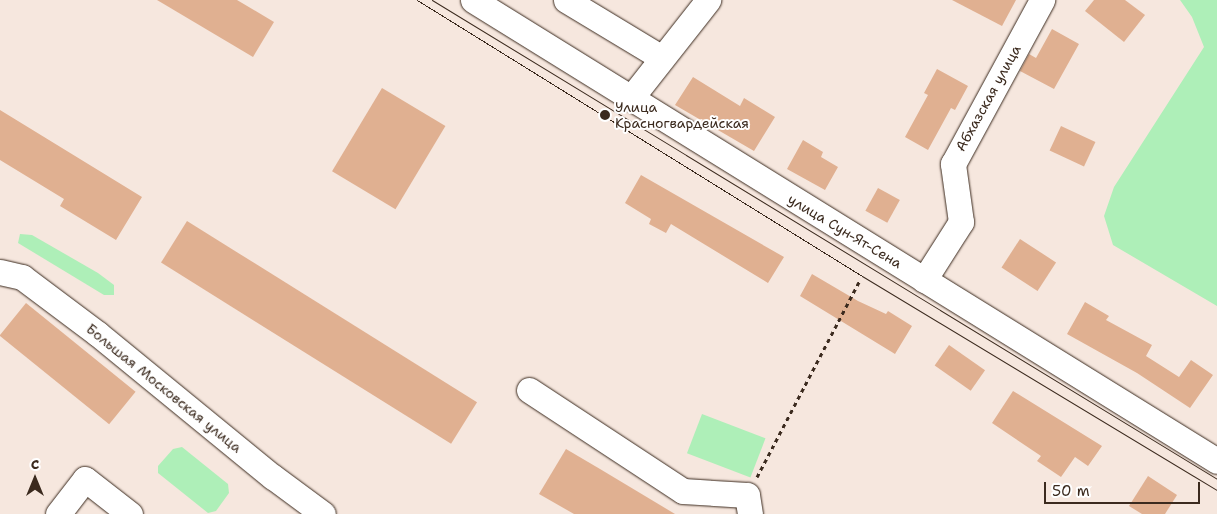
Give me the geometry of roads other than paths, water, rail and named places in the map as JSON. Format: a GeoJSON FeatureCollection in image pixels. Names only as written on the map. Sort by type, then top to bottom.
{"type":"FeatureCollection","features":[{"type":"Feature","properties":{"kind":"street","name":"улица Сун-Ят-Сена"},"geometry":{"type":"LineString","coordinates":[[473,0],[1217,461]]}},
{"type":"Feature","properties":{"kind":"street"},"geometry":{"type":"LineString","coordinates":[[566,0],[662,58]]}},
{"type":"Feature","properties":{"kind":"street"},"geometry":{"type":"LineString","coordinates":[[631,98],[708,0]]}},
{"type":"Feature","properties":{"kind":"street","name":"Абхазская улица"},"geometry":{"type":"LineString","coordinates":[[924,280],[961,222],[953,164],[1042,0]]}},
{"type":"Feature","properties":{"kind":"street","name":"Большая Московская улица"},"geometry":{"type":"LineString","coordinates":[[0,272],[22,277],[98,334],[272,477],[323,514]]}},
{"type":"Feature","properties":{"kind":"street"},"geometry":{"type":"LineString","coordinates":[[529,390],[683,491],[749,504]]}},
{"type":"Feature","properties":{"kind":"street"},"geometry":{"type":"LineString","coordinates":[[58,514],[86,480],[130,514]]}},
{"type":"Feature","properties":{"kind":"tram line"},"geometry":{"type":"LineString","coordinates":[[417,0],[862,276],[1217,490]]}},
{"type":"Feature","properties":{"kind":"tram line"},"geometry":{"type":"LineString","coordinates":[[432,0],[1217,479]]}},
{"type":"Feature","properties":{"kind":"place","name":"Улица Красногвардейская"},"geometry":{"type":"Point","coordinates":[605,115]}}]}
